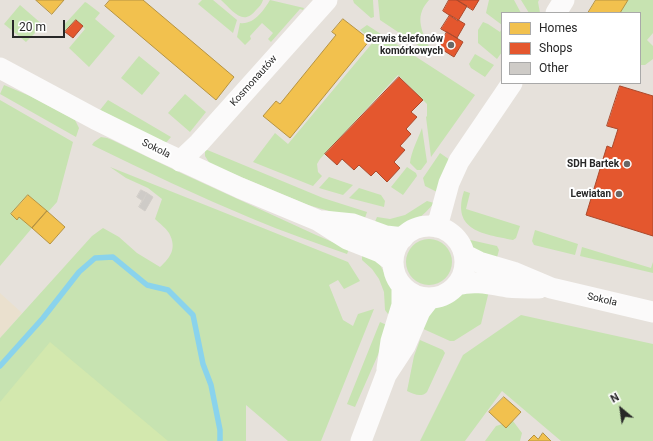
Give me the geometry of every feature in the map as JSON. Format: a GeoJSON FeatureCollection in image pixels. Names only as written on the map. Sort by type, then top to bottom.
{"type":"FeatureCollection","features":[{"type":"Feature","properties":{"kind":"street","name":"Kosmonautów"},"geometry":{"type":"LineString","coordinates":[[180,161],[198,144],[327,0]]}},
{"type":"Feature","properties":{"kind":"street"},"geometry":{"type":"LineString","coordinates":[[557,12],[564,0]]}},
{"type":"Feature","properties":{"kind":"street","name":"Sokola"},"geometry":{"type":"LineString","coordinates":[[0,68],[95,119],[180,161],[317,220],[347,239],[380,252],[393,262]]}},
{"type":"Feature","properties":{"kind":"street"},"geometry":{"type":"LineString","coordinates":[[437,227],[453,172],[511,84]]}},
{"type":"Feature","properties":{"kind":"street","name":"Sokola"},"geometry":{"type":"LineString","coordinates":[[317,220],[353,224],[386,236],[403,238]]}},
{"type":"Feature","properties":{"kind":"street"},"geometry":{"type":"LineString","coordinates":[[421,227],[437,227],[455,237],[461,246],[464,255],[464,271],[457,285],[445,295],[430,298],[414,295],[402,286],[396,277],[393,262],[397,246],[411,231],[421,227]]}},
{"type":"Feature","properties":{"kind":"street","name":"Sokola"},"geometry":{"type":"LineString","coordinates":[[464,255],[479,262],[513,272],[551,288],[653,312]]}},
{"type":"Feature","properties":{"kind":"street","name":"Sokola"},"geometry":{"type":"LineString","coordinates":[[457,285],[477,282],[508,287],[551,288]]}},
{"type":"Feature","properties":{"kind":"street"},"geometry":{"type":"LineString","coordinates":[[361,441],[386,375],[391,341],[402,305],[402,286]]}},
{"type":"Feature","properties":{"kind":"street"},"geometry":{"type":"LineString","coordinates":[[386,375],[405,346],[420,311],[430,298]]}},
{"type":"Feature","properties":{"kind":"shaded area"},"geometry":{"type":"Polygon","coordinates":[[[0,293],[22,313],[0,338],[0,293]]]}},
{"type":"Feature","properties":{"kind":"green space"},"geometry":{"type":"Polygon","coordinates":[[[202,0],[213,0],[237,20],[233,33],[198,4],[202,0]]]}},
{"type":"Feature","properties":{"kind":"green space"},"geometry":{"type":"Polygon","coordinates":[[[221,0],[263,0],[251,15],[242,17],[233,12],[221,0]]]}},
{"type":"Feature","properties":{"kind":"green space"},"geometry":{"type":"Polygon","coordinates":[[[270,0],[304,8],[303,10],[300,9],[271,42],[268,39],[273,33],[262,23],[250,36],[251,39],[245,45],[237,37],[240,23],[250,22],[258,16],[270,0]]]}},
{"type":"Feature","properties":{"kind":"green space"},"geometry":{"type":"Polygon","coordinates":[[[353,0],[373,0],[374,17],[371,18],[354,3],[353,0]]]}},
{"type":"Feature","properties":{"kind":"green space"},"geometry":{"type":"Polygon","coordinates":[[[378,0],[429,0],[422,10],[420,22],[426,40],[434,56],[380,20],[378,0]]]}},
{"type":"Feature","properties":{"kind":"green space"},"geometry":{"type":"Polygon","coordinates":[[[489,0],[514,0],[520,12],[501,12],[501,24],[486,13],[489,0]]]}},
{"type":"Feature","properties":{"kind":"green space"},"geometry":{"type":"Polygon","coordinates":[[[521,0],[539,0],[540,12],[528,12],[521,0]]]}},
{"type":"Feature","properties":{"kind":"green space"},"geometry":{"type":"Polygon","coordinates":[[[628,0],[653,0],[653,33],[647,40],[653,46],[653,59],[645,65],[641,65],[641,12],[621,12],[628,0]]]}},
{"type":"Feature","properties":{"kind":"green space"},"geometry":{"type":"Polygon","coordinates":[[[85,2],[100,13],[95,19],[115,36],[89,67],[69,48],[85,29],[76,20],[65,32],[63,26],[85,2]]]}},
{"type":"Feature","properties":{"kind":"green space"},"geometry":{"type":"Polygon","coordinates":[[[20,5],[43,25],[26,42],[4,24],[20,5]]]}},
{"type":"Feature","properties":{"kind":"green space"},"geometry":{"type":"Polygon","coordinates":[[[483,22],[500,32],[501,30],[501,53],[497,59],[478,43],[478,30],[483,22]]]}},
{"type":"Feature","properties":{"kind":"green space"},"geometry":{"type":"Polygon","coordinates":[[[367,25],[475,95],[431,157],[426,117],[427,104],[398,75],[320,159],[317,164],[318,172],[322,176],[313,186],[253,162],[275,133],[288,144],[374,41],[360,30],[367,25]]]}},
{"type":"Feature","properties":{"kind":"green space"},"geometry":{"type":"Polygon","coordinates":[[[475,54],[494,65],[485,77],[471,68],[469,64],[475,54]]]}},
{"type":"Feature","properties":{"kind":"green space"},"geometry":{"type":"Polygon","coordinates":[[[139,56],[160,73],[142,95],[121,78],[139,56]]]}},
{"type":"Feature","properties":{"kind":"green space"},"geometry":{"type":"Polygon","coordinates":[[[4,85],[30,96],[75,120],[79,128],[76,137],[0,94],[4,85]]]}},
{"type":"Feature","properties":{"kind":"green space"},"geometry":{"type":"Polygon","coordinates":[[[185,94],[206,112],[190,132],[168,113],[185,94]]]}},
{"type":"Feature","properties":{"kind":"green space"},"geometry":{"type":"Polygon","coordinates":[[[0,100],[73,142],[57,202],[48,212],[28,195],[11,214],[17,220],[19,217],[32,228],[0,266],[0,100]]]}},
{"type":"Feature","properties":{"kind":"green space"},"geometry":{"type":"Polygon","coordinates":[[[108,100],[171,137],[165,144],[100,110],[108,100]]]}},
{"type":"Feature","properties":{"kind":"green space"},"geometry":{"type":"Polygon","coordinates":[[[422,128],[427,162],[421,170],[417,170],[410,163],[413,150],[422,128]]]}},
{"type":"Feature","properties":{"kind":"green space"},"geometry":{"type":"Polygon","coordinates":[[[101,137],[112,140],[349,249],[347,254],[232,210],[92,145],[101,137]]]}},
{"type":"Feature","properties":{"kind":"green space"},"geometry":{"type":"Polygon","coordinates":[[[205,149],[323,198],[367,212],[364,221],[308,205],[210,164],[205,156],[205,149]]]}},
{"type":"Feature","properties":{"kind":"green space"},"geometry":{"type":"Polygon","coordinates":[[[440,153],[450,160],[437,192],[425,186],[423,178],[440,153]]]}},
{"type":"Feature","properties":{"kind":"green space"},"geometry":{"type":"Polygon","coordinates":[[[110,167],[348,262],[360,281],[344,289],[338,280],[329,285],[343,320],[353,326],[358,314],[374,309],[321,441],[288,441],[246,405],[246,441],[0,441],[0,338],[92,236],[103,228],[119,237],[137,253],[160,267],[172,252],[173,243],[169,233],[155,219],[162,199],[148,188],[126,178],[110,167]]]}},
{"type":"Feature","properties":{"kind":"green space"},"geometry":{"type":"Polygon","coordinates":[[[407,167],[416,173],[417,176],[403,195],[391,187],[407,167]]]}},
{"type":"Feature","properties":{"kind":"green space"},"geometry":{"type":"Polygon","coordinates":[[[329,177],[353,185],[343,195],[319,188],[329,177]]]}},
{"type":"Feature","properties":{"kind":"green space"},"geometry":{"type":"Polygon","coordinates":[[[359,188],[381,195],[385,201],[384,207],[349,198],[359,188]]]}},
{"type":"Feature","properties":{"kind":"green space"},"geometry":{"type":"Polygon","coordinates":[[[464,191],[470,193],[466,209],[520,226],[516,238],[513,240],[481,232],[466,222],[462,215],[461,204],[464,191]]]}},
{"type":"Feature","properties":{"kind":"green space"},"geometry":{"type":"Polygon","coordinates":[[[427,201],[434,203],[422,215],[407,225],[395,227],[374,224],[377,217],[390,219],[405,215],[427,201]]]}},
{"type":"Feature","properties":{"kind":"green space"},"geometry":{"type":"Polygon","coordinates":[[[535,230],[578,244],[575,255],[534,245],[532,241],[535,230]]]}},
{"type":"Feature","properties":{"kind":"green space"},"geometry":{"type":"Polygon","coordinates":[[[429,239],[442,243],[448,249],[452,262],[448,275],[442,281],[429,285],[416,281],[410,275],[406,262],[410,249],[416,243],[429,239]]]}},
{"type":"Feature","properties":{"kind":"green space"},"geometry":{"type":"Polygon","coordinates":[[[466,239],[497,246],[499,250],[496,261],[473,248],[466,239]]]}},
{"type":"Feature","properties":{"kind":"green space"},"geometry":{"type":"Polygon","coordinates":[[[582,247],[651,268],[653,262],[653,273],[580,256],[582,247]]]}},
{"type":"Feature","properties":{"kind":"green space"},"geometry":{"type":"Polygon","coordinates":[[[364,252],[379,263],[390,283],[393,290],[393,315],[388,314],[385,310],[384,292],[379,279],[372,269],[362,260],[364,252]]]}},
{"type":"Feature","properties":{"kind":"green space"},"geometry":{"type":"Polygon","coordinates":[[[489,291],[481,324],[454,341],[450,341],[419,327],[437,306],[464,292],[489,291]]]}},
{"type":"Feature","properties":{"kind":"green space"},"geometry":{"type":"Polygon","coordinates":[[[521,315],[653,344],[653,441],[561,441],[502,391],[465,441],[420,441],[463,355],[521,315]]]}},
{"type":"Feature","properties":{"kind":"green space"},"geometry":{"type":"Polygon","coordinates":[[[380,322],[389,326],[355,407],[347,404],[380,322]]]}},
{"type":"Feature","properties":{"kind":"green space"},"geometry":{"type":"Polygon","coordinates":[[[420,340],[443,350],[445,353],[427,392],[422,395],[407,391],[414,356],[420,340]]]}},
{"type":"Feature","properties":{"kind":"green space"},"geometry":{"type":"Polygon","coordinates":[[[50,342],[168,441],[0,441],[0,402],[50,342]]]}},
{"type":"Feature","properties":{"kind":"green space"},"geometry":{"type":"Polygon","coordinates":[[[513,421],[522,433],[520,441],[485,441],[496,426],[513,421]]]}},
{"type":"Feature","properties":{"kind":"building: Homes"},"geometry":{"type":"Polygon","coordinates":[[[36,0],[64,0],[52,14],[36,0]]]}},
{"type":"Feature","properties":{"kind":"building: Homes"},"geometry":{"type":"Polygon","coordinates":[[[110,0],[143,0],[234,77],[216,100],[105,6],[110,0]]]}},
{"type":"Feature","properties":{"kind":"building: Homes"},"geometry":{"type":"Polygon","coordinates":[[[596,0],[628,0],[621,12],[589,12],[596,0]]]}},
{"type":"Feature","properties":{"kind":"building: Homes"},"geometry":{"type":"Polygon","coordinates":[[[343,19],[370,40],[290,138],[263,116],[276,101],[280,104],[336,35],[332,32],[343,19]]]}},
{"type":"Feature","properties":{"kind":"building: Homes"},"geometry":{"type":"Polygon","coordinates":[[[28,195],[47,211],[32,228],[19,217],[17,220],[11,214],[28,195]]]}},
{"type":"Feature","properties":{"kind":"building: Homes"},"geometry":{"type":"Polygon","coordinates":[[[47,211],[65,227],[50,244],[32,228],[47,211]]]}},
{"type":"Feature","properties":{"kind":"building: Homes"},"geometry":{"type":"Polygon","coordinates":[[[504,397],[521,412],[506,428],[489,412],[504,397]]]}},
{"type":"Feature","properties":{"kind":"building: Homes"},"geometry":{"type":"Polygon","coordinates":[[[543,433],[551,441],[528,441],[534,435],[538,439],[543,433]]]}},
{"type":"Feature","properties":{"kind":"building: Shops"},"geometry":{"type":"Polygon","coordinates":[[[449,0],[457,0],[467,6],[458,21],[443,11],[449,0]]]}},
{"type":"Feature","properties":{"kind":"building: Shops"},"geometry":{"type":"Polygon","coordinates":[[[457,0],[479,0],[473,10],[457,0]]]}},
{"type":"Feature","properties":{"kind":"building: Shops"},"geometry":{"type":"Polygon","coordinates":[[[450,15],[465,24],[457,38],[441,29],[450,15]]]}},
{"type":"Feature","properties":{"kind":"building: Shops"},"geometry":{"type":"Polygon","coordinates":[[[76,20],[83,26],[73,38],[65,32],[76,20]]]}},
{"type":"Feature","properties":{"kind":"building: Shops","name":"Serwis telefonów komórkowych"},"geometry":{"type":"Polygon","coordinates":[[[447,32],[463,42],[454,57],[438,47],[447,32]]]}},
{"type":"Feature","properties":{"kind":"building: Shops"},"geometry":{"type":"Polygon","coordinates":[[[399,77],[423,100],[411,112],[417,117],[406,129],[411,134],[400,146],[405,150],[394,162],[400,168],[387,182],[376,171],[371,176],[359,165],[354,170],[342,159],[337,165],[325,154],[399,77]]]}},
{"type":"Feature","properties":{"kind":"building: Shops","name":"SDH Bartek"},"geometry":{"type":"Polygon","coordinates":[[[620,86],[653,96],[653,236],[586,215],[607,146],[612,148],[618,129],[607,126],[620,86]]]}},
{"type":"Feature","properties":{"kind":"building: Other"},"geometry":{"type":"Polygon","coordinates":[[[141,190],[147,193],[143,201],[137,197],[141,190]]]}},
{"type":"Feature","properties":{"kind":"building: Other"},"geometry":{"type":"Polygon","coordinates":[[[147,193],[153,197],[145,211],[139,207],[147,193]]]}},
{"type":"Feature","properties":{"kind":"waterway"},"geometry":{"type":"LineString","coordinates":[[0,366],[43,318],[79,272],[95,258],[113,257],[147,285],[168,290],[193,315],[203,364],[211,385],[220,430],[220,441]]}},
{"type":"Feature","properties":{"kind":"place","name":"Serwis telefonów komórkowych"},"geometry":{"type":"Point","coordinates":[451,45]}},
{"type":"Feature","properties":{"kind":"place","name":"SDH Bartek"},"geometry":{"type":"Point","coordinates":[627,164]}},
{"type":"Feature","properties":{"kind":"place","name":"Lewiatan"},"geometry":{"type":"Point","coordinates":[619,194]}}]}
